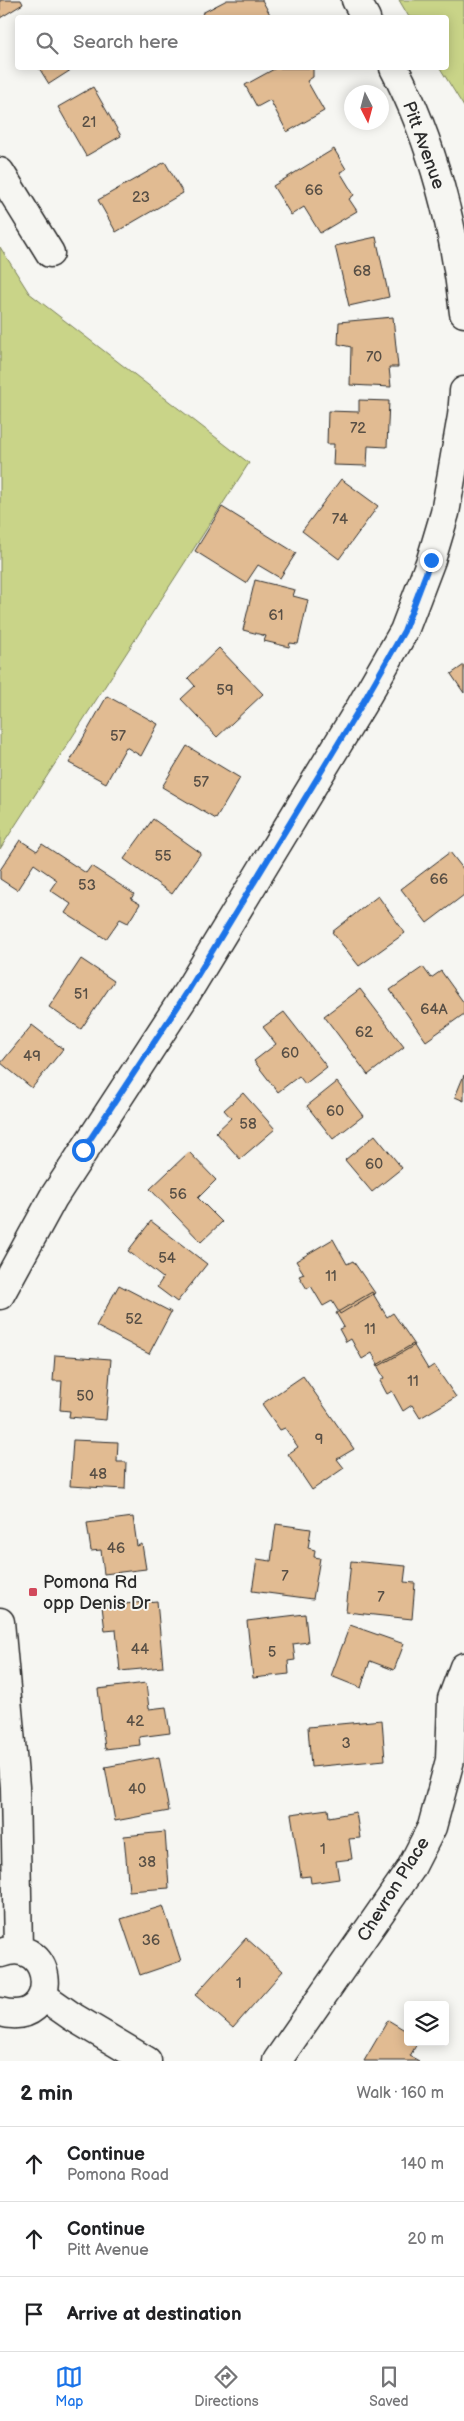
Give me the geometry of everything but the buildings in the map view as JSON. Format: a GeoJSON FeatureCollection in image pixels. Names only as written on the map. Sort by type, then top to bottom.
{"type":"FeatureCollection","features":[{"type":"Feature","properties":{"kind":"street"},"geometry":{"type":"LineString","coordinates":[[356,0],[364,15]]}},
{"type":"Feature","properties":{"kind":"street","name":"Pitt Avenue"},"geometry":{"type":"LineString","coordinates":[[395,70],[457,229],[459,272],[464,313]]}},
{"type":"Feature","properties":{"kind":"street"},"geometry":{"type":"LineString","coordinates":[[0,172],[50,253]]}},
{"type":"Feature","properties":{"kind":"street"},"geometry":{"type":"LineString","coordinates":[[0,1295],[58,1190],[188,991],[361,706],[404,631],[431,560],[445,513],[462,416],[464,391]]}},
{"type":"Feature","properties":{"kind":"street"},"geometry":{"type":"LineString","coordinates":[[0,1622],[15,1787],[9,1952],[36,1959],[42,1967],[45,1976],[43,1996],[29,2011],[19,2014],[0,2012]]}},
{"type":"Feature","properties":{"kind":"street","name":"Chevron Place"},"geometry":{"type":"LineString","coordinates":[[277,2061],[410,1870],[432,1827],[450,1760],[452,1699],[464,1667]]}},
{"type":"Feature","properties":{"kind":"street"},"geometry":{"type":"LineString","coordinates":[[43,1996],[73,2017],[147,2061]]}},
{"type":"Feature","properties":{"kind":"green space"},"geometry":{"type":"Polygon","coordinates":[[[399,0],[464,0],[464,107],[441,70],[449,70],[449,15],[408,15],[399,0]]]}},
{"type":"Feature","properties":{"kind":"green space"},"geometry":{"type":"Polygon","coordinates":[[[0,247],[29,293],[249,463],[0,849],[0,247]]]}},
{"type":"Feature","properties":{"kind":"place","name":"Pomona Rd opp Denis Dr"},"geometry":{"type":"Point","coordinates":[33,1592]}},
{"type":"Feature","properties":{"kind":"route"},"geometry":{"type":"LineString","coordinates":[[83,1150],[188,991],[361,706],[404,631],[431,560]]}}]}
